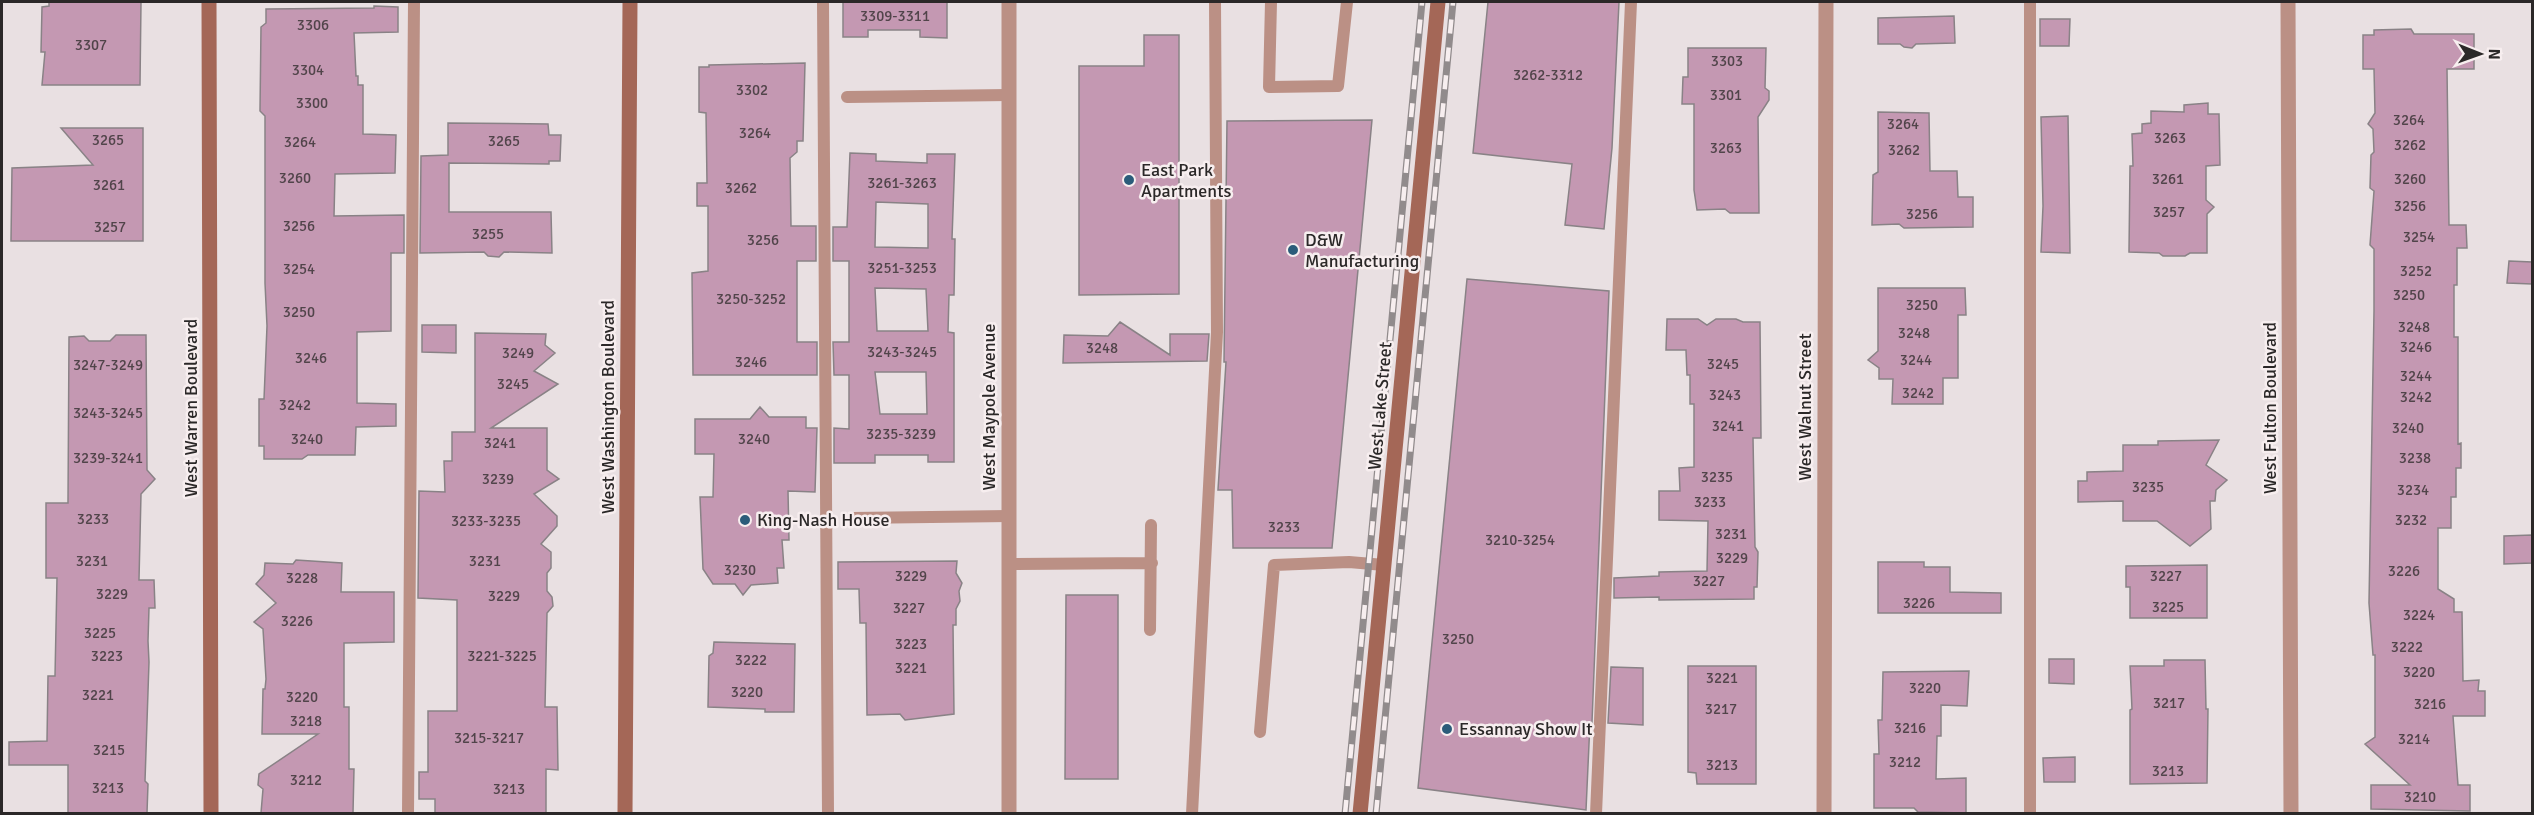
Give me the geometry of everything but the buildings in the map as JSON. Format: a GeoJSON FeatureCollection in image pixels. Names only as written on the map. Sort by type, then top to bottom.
{"type":"FeatureCollection","features":[{"type":"Feature","properties":{"kind":"street","name":"West Warren Boulevard"},"geometry":{"type":"LineString","coordinates":[[209,2],[211,813]]}},
{"type":"Feature","properties":{"kind":"street","name":"West Washington Boulevard"},"geometry":{"type":"LineString","coordinates":[[625,813],[630,2]]}},
{"type":"Feature","properties":{"kind":"street","name":"West Maypole Avenue"},"geometry":{"type":"LineString","coordinates":[[1009,2],[1009,813]]}},
{"type":"Feature","properties":{"kind":"street","name":"West Lake Street"},"geometry":{"type":"LineString","coordinates":[[1360,813],[1438,2]]}},
{"type":"Feature","properties":{"kind":"street","name":"West Walnut Street"},"geometry":{"type":"LineString","coordinates":[[1824,813],[1826,2]]}},
{"type":"Feature","properties":{"kind":"street","name":"West Fulton Boulevard"},"geometry":{"type":"LineString","coordinates":[[2288,2],[2291,813]]}},
{"type":"Feature","properties":{"kind":"lane"},"geometry":{"type":"LineString","coordinates":[[408,813],[414,2]]}},
{"type":"Feature","properties":{"kind":"lane"},"geometry":{"type":"LineString","coordinates":[[823,2],[828,813]]}},
{"type":"Feature","properties":{"kind":"lane"},"geometry":{"type":"LineString","coordinates":[[1192,813],[1217,332],[1215,2]]}},
{"type":"Feature","properties":{"kind":"lane"},"geometry":{"type":"LineString","coordinates":[[1270,2],[1269,87],[1338,86],[1347,2]]}},
{"type":"Feature","properties":{"kind":"lane"},"geometry":{"type":"LineString","coordinates":[[1596,813],[1631,2]]}},
{"type":"Feature","properties":{"kind":"lane"},"geometry":{"type":"LineString","coordinates":[[2030,2],[2030,813]]}},
{"type":"Feature","properties":{"kind":"lane"},"geometry":{"type":"LineString","coordinates":[[847,96],[1009,95]]}},
{"type":"Feature","properties":{"kind":"lane"},"geometry":{"type":"LineString","coordinates":[[853,518],[1009,516]]}},
{"type":"Feature","properties":{"kind":"lane"},"geometry":{"type":"LineString","coordinates":[[1150,630],[1151,525]]}},
{"type":"Feature","properties":{"kind":"lane"},"geometry":{"type":"LineString","coordinates":[[1260,732],[1274,565],[1349,562],[1384,565]]}},
{"type":"Feature","properties":{"kind":"lane"},"geometry":{"type":"LineString","coordinates":[[1009,564],[1152,563]]}},
{"type":"Feature","properties":{"kind":"railway"},"geometry":{"type":"LineString","coordinates":[[1345,814],[1422,2]]}},
{"type":"Feature","properties":{"kind":"railway"},"geometry":{"type":"LineString","coordinates":[[1376,814],[1453,2]]}},
{"type":"Feature","properties":{"kind":"place","name":"East Park Apartments"},"geometry":{"type":"Point","coordinates":[1129,180]}},
{"type":"Feature","properties":{"kind":"place","name":"D&W Manufacturing"},"geometry":{"type":"Point","coordinates":[1293,250]}},
{"type":"Feature","properties":{"kind":"place","name":"King-Nash House"},"geometry":{"type":"Point","coordinates":[745,520]}},
{"type":"Feature","properties":{"kind":"place","name":"Essannay Show It"},"geometry":{"type":"Point","coordinates":[1447,729]}}]}
